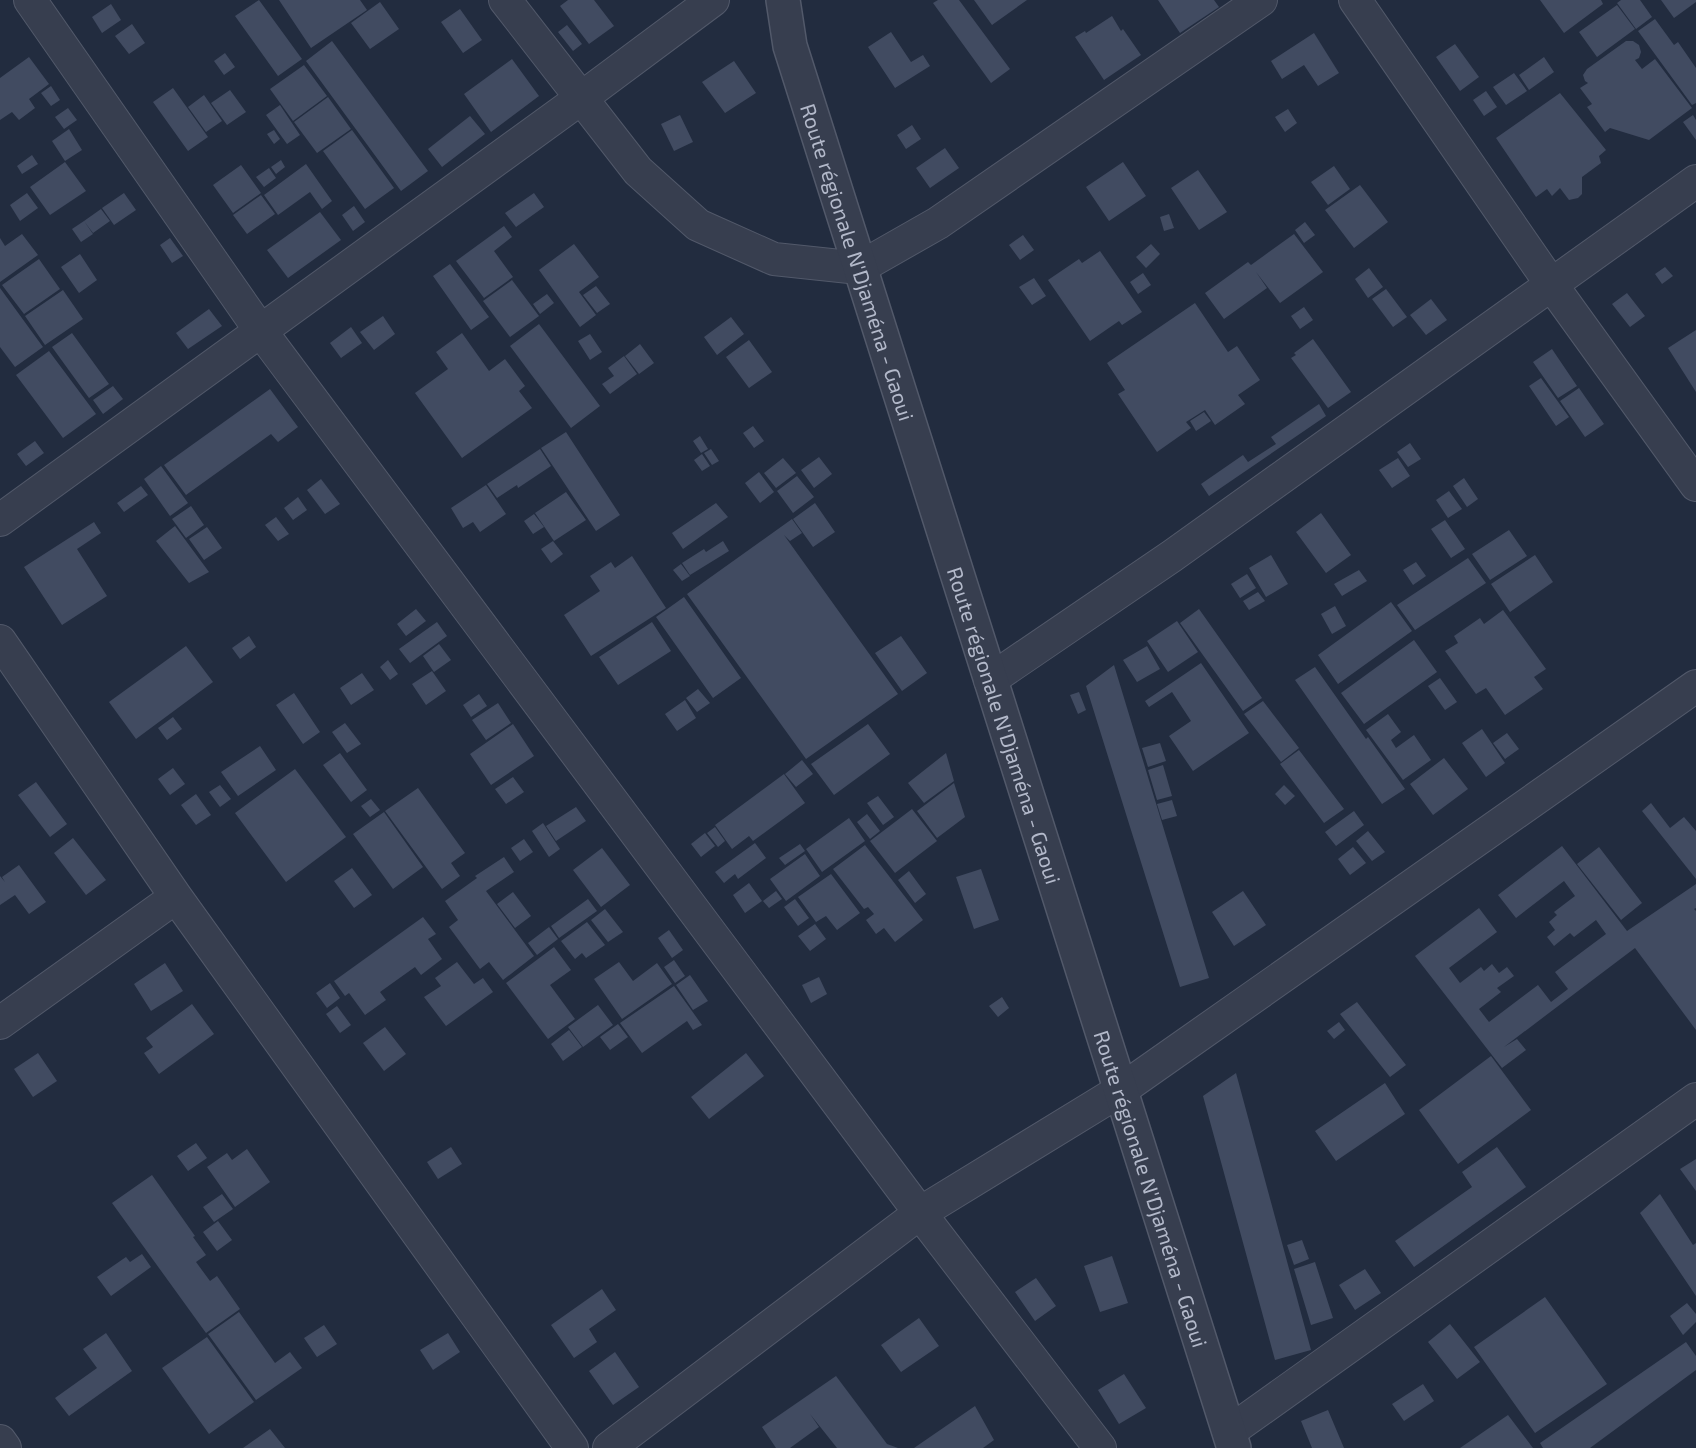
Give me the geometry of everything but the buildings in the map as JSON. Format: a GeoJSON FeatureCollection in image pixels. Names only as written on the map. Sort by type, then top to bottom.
{"type":"FeatureCollection","features":[{"type":"Feature","properties":{"kind":"street"},"geometry":{"type":"LineString","coordinates":[[30,0],[260,330],[920,1213],[1100,1448]]}},
{"type":"Feature","properties":{"kind":"street"},"geometry":{"type":"LineString","coordinates":[[505,0],[638,171],[699,225],[774,259],[859,268],[938,223],[1261,0]]}},
{"type":"Feature","properties":{"kind":"street"},"geometry":{"type":"LineString","coordinates":[[0,520],[713,0]]}},
{"type":"Feature","properties":{"kind":"street","name":"Route régionale N'Djaména - Gaoui"},"geometry":{"type":"LineString","coordinates":[[783,0],[790,46],[859,268],[1231,1440]]}},
{"type":"Feature","properties":{"kind":"street"},"geometry":{"type":"LineString","coordinates":[[1355,0],[1551,284],[1696,485]]}},
{"type":"Feature","properties":{"kind":"street"},"geometry":{"type":"LineString","coordinates":[[990,680],[1172,556],[1696,181]]}},
{"type":"Feature","properties":{"kind":"street"},"geometry":{"type":"LineString","coordinates":[[0,641],[176,897],[572,1448]]}},
{"type":"Feature","properties":{"kind":"street"},"geometry":{"type":"LineString","coordinates":[[609,1448],[920,1213],[1120,1090],[1696,686]]}},
{"type":"Feature","properties":{"kind":"street"},"geometry":{"type":"LineString","coordinates":[[0,1023],[176,897]]}},
{"type":"Feature","properties":{"kind":"street"},"geometry":{"type":"LineString","coordinates":[[1231,1440],[1696,1099]]}},
{"type":"Feature","properties":{"kind":"street"},"geometry":{"type":"LineString","coordinates":[[0,1441],[5,1448]]}}]}
